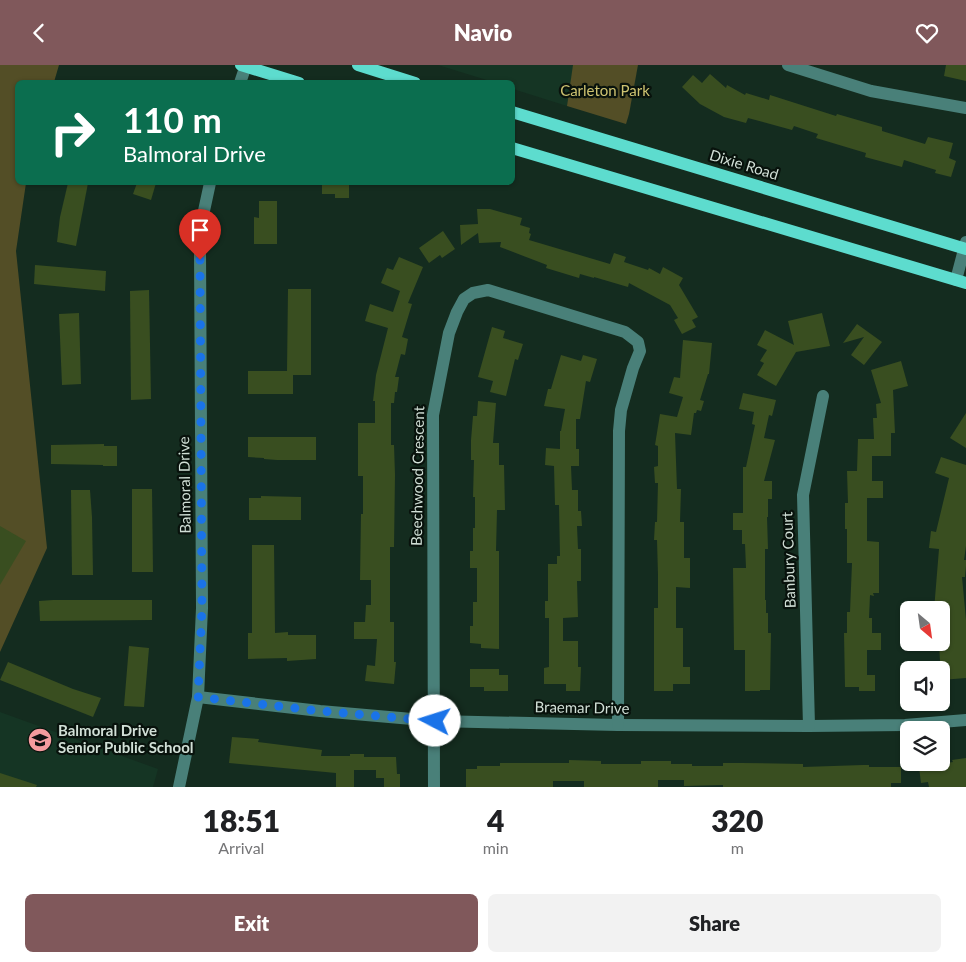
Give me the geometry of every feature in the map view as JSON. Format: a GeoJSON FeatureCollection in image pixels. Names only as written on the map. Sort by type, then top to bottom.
{"type":"FeatureCollection","features":[{"type":"Feature","properties":{"kind":"main road"},"geometry":{"type":"LineString","coordinates":[[244,65],[290,80]]}},
{"type":"Feature","properties":{"kind":"main road"},"geometry":{"type":"LineString","coordinates":[[358,65],[406,80]]}},
{"type":"Feature","properties":{"kind":"main road","name":"Dixie Road"},"geometry":{"type":"LineString","coordinates":[[515,113],[966,246]]}},
{"type":"Feature","properties":{"kind":"main road"},"geometry":{"type":"LineString","coordinates":[[515,149],[961,282]]}},
{"type":"Feature","properties":{"kind":"street"},"geometry":{"type":"LineString","coordinates":[[241,80],[244,65]]}},
{"type":"Feature","properties":{"kind":"street"},"geometry":{"type":"LineString","coordinates":[[788,65],[871,91],[966,108]]}},
{"type":"Feature","properties":{"kind":"street","name":"Balmoral Drive"},"geometry":{"type":"LineString","coordinates":[[178,787],[198,697],[202,608],[200,250],[202,220],[210,185]]}},
{"type":"Feature","properties":{"kind":"street"},"geometry":{"type":"LineString","coordinates":[[961,282],[966,246]]}},
{"type":"Feature","properties":{"kind":"street","name":"Beechwood Crescent"},"geometry":{"type":"LineString","coordinates":[[434,787],[433,415],[449,333],[464,299],[473,293],[488,290],[625,332],[638,342],[640,351],[621,410],[619,431],[618,725]]}},
{"type":"Feature","properties":{"kind":"street","name":"Banbury Court"},"geometry":{"type":"LineString","coordinates":[[809,726],[803,495],[823,396]]}},
{"type":"Feature","properties":{"kind":"street","name":"Braemar Drive"},"geometry":{"type":"LineString","coordinates":[[198,697],[320,711],[435,721],[618,725],[809,726],[905,725],[966,720]]}},
{"type":"Feature","properties":{"kind":"shaded area"},"geometry":{"type":"Polygon","coordinates":[[[438,65],[574,65],[567,106],[515,90],[515,80],[487,80],[438,65]]]}},
{"type":"Feature","properties":{"kind":"shaded area","name":"Balmoral Drive Senior Public School"},"geometry":{"type":"Polygon","coordinates":[[[0,712],[158,769],[153,787],[0,787],[0,712]]]}},
{"type":"Feature","properties":{"kind":"green space"},"geometry":{"type":"Polygon","coordinates":[[[0,65],[59,65],[55,80],[15,80],[15,185],[26,185],[16,251],[47,548],[0,652],[0,65]]]}},
{"type":"Feature","properties":{"kind":"green space","name":"Carleton Park"},"geometry":{"type":"Polygon","coordinates":[[[573,65],[638,65],[626,124],[567,106],[573,65]]]}},
{"type":"Feature","properties":{"kind":"building"},"geometry":{"type":"Polygon","coordinates":[[[946,65],[966,65],[966,81],[944,76],[946,65]]]}},
{"type":"Feature","properties":{"kind":"building"},"geometry":{"type":"Polygon","coordinates":[[[710,74],[726,88],[727,85],[745,95],[746,93],[769,100],[770,95],[836,116],[837,114],[882,127],[882,131],[925,144],[928,137],[953,143],[949,158],[956,161],[951,177],[935,173],[936,170],[904,160],[902,167],[865,157],[866,153],[816,138],[818,134],[794,126],[792,130],[748,118],[746,123],[724,117],[700,104],[682,87],[693,75],[702,83],[710,74]]]}},
{"type":"Feature","properties":{"kind":"building"},"geometry":{"type":"Polygon","coordinates":[[[68,185],[88,185],[76,246],[57,242],[60,217],[68,185]]]}},
{"type":"Feature","properties":{"kind":"building"},"geometry":{"type":"Polygon","coordinates":[[[136,185],[155,185],[151,200],[133,194],[136,185]]]}},
{"type":"Feature","properties":{"kind":"building"},"geometry":{"type":"Polygon","coordinates":[[[322,185],[349,185],[349,198],[335,198],[335,194],[322,194],[322,185]]]}},
{"type":"Feature","properties":{"kind":"building"},"geometry":{"type":"Polygon","coordinates":[[[259,201],[277,201],[277,244],[254,244],[254,217],[259,218],[259,201]]]}},
{"type":"Feature","properties":{"kind":"building"},"geometry":{"type":"Polygon","coordinates":[[[477,209],[490,209],[522,218],[520,225],[530,228],[529,240],[610,264],[614,253],[626,257],[624,262],[648,270],[649,268],[660,274],[663,267],[683,278],[679,285],[698,317],[692,320],[696,327],[682,334],[674,320],[678,318],[670,305],[629,283],[628,287],[580,274],[579,278],[546,268],[547,265],[500,247],[501,242],[479,243],[478,233],[461,245],[460,225],[478,224],[477,209]]]}},
{"type":"Feature","properties":{"kind":"building"},"geometry":{"type":"Polygon","coordinates":[[[443,231],[455,249],[442,258],[440,255],[429,263],[419,248],[443,231]]]}},
{"type":"Feature","properties":{"kind":"building"},"geometry":{"type":"Polygon","coordinates":[[[399,257],[423,267],[408,303],[412,304],[402,337],[408,339],[405,355],[401,354],[395,377],[399,377],[397,392],[395,392],[394,403],[391,403],[391,445],[394,445],[395,475],[394,547],[390,547],[390,622],[394,622],[394,662],[396,662],[394,684],[365,681],[367,665],[375,666],[377,639],[354,639],[354,622],[365,622],[366,605],[371,605],[371,580],[360,580],[363,476],[358,476],[358,423],[375,423],[375,401],[373,401],[376,375],[388,328],[365,321],[370,304],[393,312],[400,291],[381,283],[387,268],[393,270],[399,257]]]}},
{"type":"Feature","properties":{"kind":"building"},"geometry":{"type":"Polygon","coordinates":[[[35,265],[106,271],[105,291],[34,284],[35,265]]]}},
{"type":"Feature","properties":{"kind":"building"},"geometry":{"type":"Polygon","coordinates":[[[288,289],[311,289],[311,375],[293,375],[293,394],[248,394],[248,371],[287,371],[288,289]]]}},
{"type":"Feature","properties":{"kind":"building"},"geometry":{"type":"Polygon","coordinates":[[[149,290],[151,399],[131,400],[130,291],[149,290]]]}},
{"type":"Feature","properties":{"kind":"building"},"geometry":{"type":"Polygon","coordinates":[[[79,313],[81,384],[62,385],[59,314],[79,313]]]}},
{"type":"Feature","properties":{"kind":"building"},"geometry":{"type":"Polygon","coordinates":[[[822,313],[830,346],[796,352],[776,386],[757,375],[764,363],[760,361],[767,350],[757,345],[765,330],[794,345],[788,321],[822,313]]]}},
{"type":"Feature","properties":{"kind":"building"},"geometry":{"type":"Polygon","coordinates":[[[857,324],[882,342],[864,365],[851,355],[864,337],[843,343],[857,324]]]}},
{"type":"Feature","properties":{"kind":"building"},"geometry":{"type":"Polygon","coordinates":[[[492,327],[505,331],[503,338],[523,344],[518,360],[515,359],[506,396],[490,392],[493,381],[478,377],[492,327]]]}},
{"type":"Feature","properties":{"kind":"building"},"geometry":{"type":"Polygon","coordinates":[[[683,340],[712,343],[709,374],[700,400],[704,401],[701,411],[697,410],[694,413],[691,435],[675,433],[677,489],[681,489],[680,522],[684,522],[684,558],[690,558],[690,588],[676,587],[676,628],[683,628],[683,667],[690,667],[690,684],[673,684],[673,691],[654,691],[654,608],[658,608],[657,540],[654,540],[655,522],[657,522],[658,483],[655,483],[654,467],[658,466],[658,446],[655,445],[660,414],[677,417],[683,397],[669,393],[674,377],[680,378],[683,340]]]}},
{"type":"Feature","properties":{"kind":"building"},"geometry":{"type":"Polygon","coordinates":[[[561,355],[581,361],[583,355],[597,359],[590,382],[586,381],[580,419],[576,419],[576,449],[579,449],[579,466],[571,466],[572,490],[578,490],[578,511],[581,511],[582,526],[577,526],[578,549],[581,549],[581,581],[577,581],[578,617],[563,618],[563,641],[578,641],[578,667],[581,667],[580,691],[566,691],[566,684],[544,684],[544,668],[549,667],[549,618],[545,618],[545,601],[548,601],[548,564],[557,564],[557,556],[560,556],[559,505],[555,505],[554,466],[545,465],[546,448],[560,449],[560,431],[565,409],[544,406],[548,389],[551,389],[561,355]]]}},
{"type":"Feature","properties":{"kind":"building"},"geometry":{"type":"Polygon","coordinates":[[[901,361],[908,386],[893,390],[895,433],[891,433],[891,456],[872,456],[872,481],[883,481],[883,498],[867,498],[867,541],[879,542],[879,593],[873,593],[874,596],[870,595],[869,618],[872,618],[872,633],[881,633],[881,650],[867,650],[867,675],[875,675],[875,691],[859,691],[859,687],[845,687],[844,633],[847,633],[847,612],[850,612],[852,563],[847,563],[847,529],[845,529],[845,503],[848,503],[847,471],[857,471],[858,439],[874,439],[873,418],[877,418],[876,404],[881,403],[871,370],[901,361]]]}},
{"type":"Feature","properties":{"kind":"building"},"geometry":{"type":"Polygon","coordinates":[[[743,393],[776,400],[772,416],[769,415],[764,438],[775,440],[764,481],[772,481],[772,499],[768,499],[768,549],[765,549],[765,600],[766,613],[768,613],[768,633],[771,633],[770,690],[760,691],[745,691],[745,650],[734,650],[733,568],[746,568],[745,544],[742,544],[742,530],[733,530],[733,513],[743,513],[743,467],[746,467],[755,425],[752,424],[754,412],[739,409],[743,393]]]}},
{"type":"Feature","properties":{"kind":"building"},"geometry":{"type":"Polygon","coordinates":[[[478,401],[496,403],[493,443],[499,443],[499,465],[504,465],[505,510],[497,510],[496,551],[499,551],[499,649],[481,648],[481,644],[470,643],[470,626],[473,626],[473,602],[477,602],[477,568],[470,568],[470,551],[473,551],[473,528],[475,528],[475,497],[473,497],[474,460],[471,460],[471,440],[473,416],[477,416],[478,401]]]}},
{"type":"Feature","properties":{"kind":"building"},"geometry":{"type":"Polygon","coordinates":[[[966,413],[966,448],[950,438],[966,413]]]}},
{"type":"Feature","properties":{"kind":"building"},"geometry":{"type":"Polygon","coordinates":[[[248,437],[316,437],[316,460],[277,460],[248,457],[248,437]]]}},
{"type":"Feature","properties":{"kind":"building"},"geometry":{"type":"Polygon","coordinates":[[[104,444],[104,446],[117,446],[117,466],[51,464],[51,445],[104,444]]]}},
{"type":"Feature","properties":{"kind":"building"},"geometry":{"type":"Polygon","coordinates":[[[941,457],[966,465],[966,546],[964,560],[966,560],[966,566],[965,577],[962,577],[966,620],[966,678],[950,679],[950,661],[940,661],[939,651],[950,651],[950,601],[935,601],[939,549],[929,548],[931,531],[936,532],[949,478],[935,473],[941,457]]]}},
{"type":"Feature","properties":{"kind":"building"},"geometry":{"type":"Polygon","coordinates":[[[132,489],[152,489],[153,572],[132,572],[132,489]]]}},
{"type":"Feature","properties":{"kind":"building"},"geometry":{"type":"Polygon","coordinates":[[[71,490],[90,490],[93,575],[72,575],[71,490]]]}},
{"type":"Feature","properties":{"kind":"building"},"geometry":{"type":"Polygon","coordinates":[[[261,496],[301,497],[301,520],[249,520],[249,498],[261,498],[261,496]]]}},
{"type":"Feature","properties":{"kind":"building"},"geometry":{"type":"Polygon","coordinates":[[[0,526],[26,541],[0,585],[0,526]]]}},
{"type":"Feature","properties":{"kind":"building"},"geometry":{"type":"Polygon","coordinates":[[[252,545],[274,545],[275,633],[288,632],[288,635],[316,635],[316,659],[287,661],[287,658],[248,659],[248,633],[252,633],[252,545]]]}},
{"type":"Feature","properties":{"kind":"building"},"geometry":{"type":"Polygon","coordinates":[[[152,600],[152,620],[40,621],[39,601],[152,600]]]}},
{"type":"Feature","properties":{"kind":"building"},"geometry":{"type":"Polygon","coordinates":[[[129,646],[149,648],[144,707],[124,706],[129,646]]]}},
{"type":"Feature","properties":{"kind":"building"},"geometry":{"type":"Polygon","coordinates":[[[8,662],[73,689],[101,698],[93,717],[0,680],[8,662]]]}},
{"type":"Feature","properties":{"kind":"building"},"geometry":{"type":"Polygon","coordinates":[[[470,669],[499,669],[499,675],[508,675],[508,691],[484,691],[484,687],[470,687],[470,669]]]}},
{"type":"Feature","properties":{"kind":"building"},"geometry":{"type":"Polygon","coordinates":[[[232,737],[259,739],[258,742],[322,750],[321,756],[364,754],[364,757],[396,757],[397,774],[400,774],[400,787],[384,787],[384,778],[376,778],[376,770],[354,770],[354,787],[336,787],[336,773],[229,763],[232,737]]]}},
{"type":"Feature","properties":{"kind":"building"},"geometry":{"type":"Polygon","coordinates":[[[966,758],[966,787],[929,787],[928,782],[921,783],[920,771],[950,771],[950,762],[953,762],[952,760],[966,758]]]}},
{"type":"Feature","properties":{"kind":"building"},"geometry":{"type":"Polygon","coordinates":[[[569,760],[601,761],[601,764],[641,764],[641,761],[671,761],[671,764],[692,764],[692,766],[723,766],[723,763],[803,764],[803,767],[869,765],[869,767],[900,767],[901,783],[891,783],[891,787],[723,787],[723,785],[684,786],[684,780],[658,780],[658,787],[584,787],[584,781],[553,781],[553,787],[466,787],[466,769],[477,769],[477,766],[500,766],[500,763],[569,763],[569,760]]]}},
{"type":"Feature","properties":{"kind":"building"},"geometry":{"type":"Polygon","coordinates":[[[0,773],[37,785],[36,787],[0,787],[0,773]]]}},
{"type":"Feature","properties":{"kind":"place","name":"Balmoral Drive Senior Public School"},"geometry":{"type":"Point","coordinates":[40,740]}},
{"type":"Feature","properties":{"kind":"route"},"geometry":{"type":"LineString","coordinates":[[200,260],[202,608],[198,697],[320,711],[435,721]]}}]}
